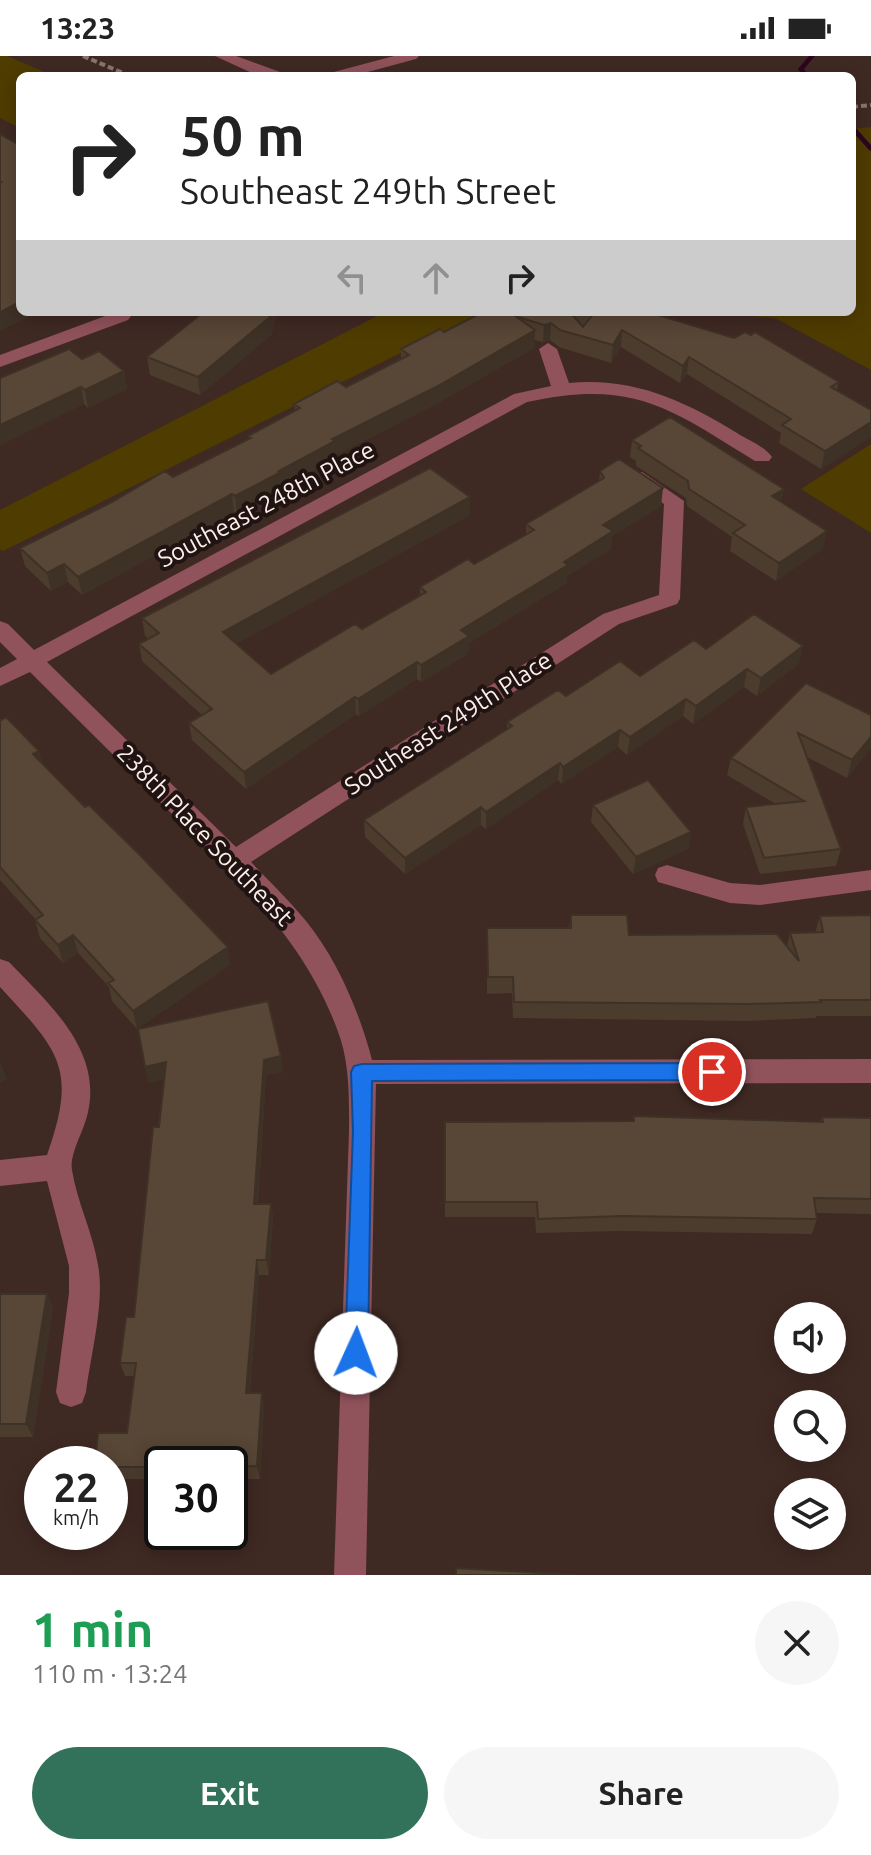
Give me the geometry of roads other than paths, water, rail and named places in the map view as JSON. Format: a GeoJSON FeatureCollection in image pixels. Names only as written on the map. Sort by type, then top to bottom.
{"type":"FeatureCollection","features":[{"type":"Feature","properties":{"kind":"street"},"geometry":{"type":"LineString","coordinates":[[223,56],[264,72]]}},
{"type":"Feature","properties":{"kind":"street"},"geometry":{"type":"LineString","coordinates":[[350,72],[411,56]]}},
{"type":"Feature","properties":{"kind":"street"},"geometry":{"type":"LineString","coordinates":[[0,361],[122,316]]}},
{"type":"Feature","properties":{"kind":"street"},"geometry":{"type":"LineString","coordinates":[[548,349],[561,387]]}},
{"type":"Feature","properties":{"kind":"street","name":"Southeast 248th Place"},"geometry":{"type":"LineString","coordinates":[[0,678],[521,398],[561,387],[603,386],[649,393],[673,402],[762,457]]}},
{"type":"Feature","properties":{"kind":"street","name":"Southeast 249th Place"},"geometry":{"type":"LineString","coordinates":[[234,860],[611,619],[669,599],[674,501],[622,469]]}},
{"type":"Feature","properties":{"kind":"street","name":"238th Place Southeast"},"geometry":{"type":"LineString","coordinates":[[0,629],[283,911],[320,964],[351,1030],[362,1072],[363,1131],[350,1575]]}},
{"type":"Feature","properties":{"kind":"street"},"geometry":{"type":"LineString","coordinates":[[667,875],[730,893],[760,895],[871,880]]}},
{"type":"Feature","properties":{"kind":"street"},"geometry":{"type":"LineString","coordinates":[[0,970],[62,1040],[74,1063],[77,1096],[57,1167],[84,1266],[84,1293],[71,1392]]}},
{"type":"Feature","properties":{"kind":"street"},"geometry":{"type":"LineString","coordinates":[[362,1072],[871,1071]]}},
{"type":"Feature","properties":{"kind":"street"},"geometry":{"type":"LineString","coordinates":[[0,1173],[57,1167]]}},
{"type":"Feature","properties":{"kind":"waterway"},"geometry":{"type":"LineString","coordinates":[[803,72],[801,69],[812,56]]}},
{"type":"Feature","properties":{"kind":"waterway"},"geometry":{"type":"LineString","coordinates":[[856,132],[871,149]]}}]}
